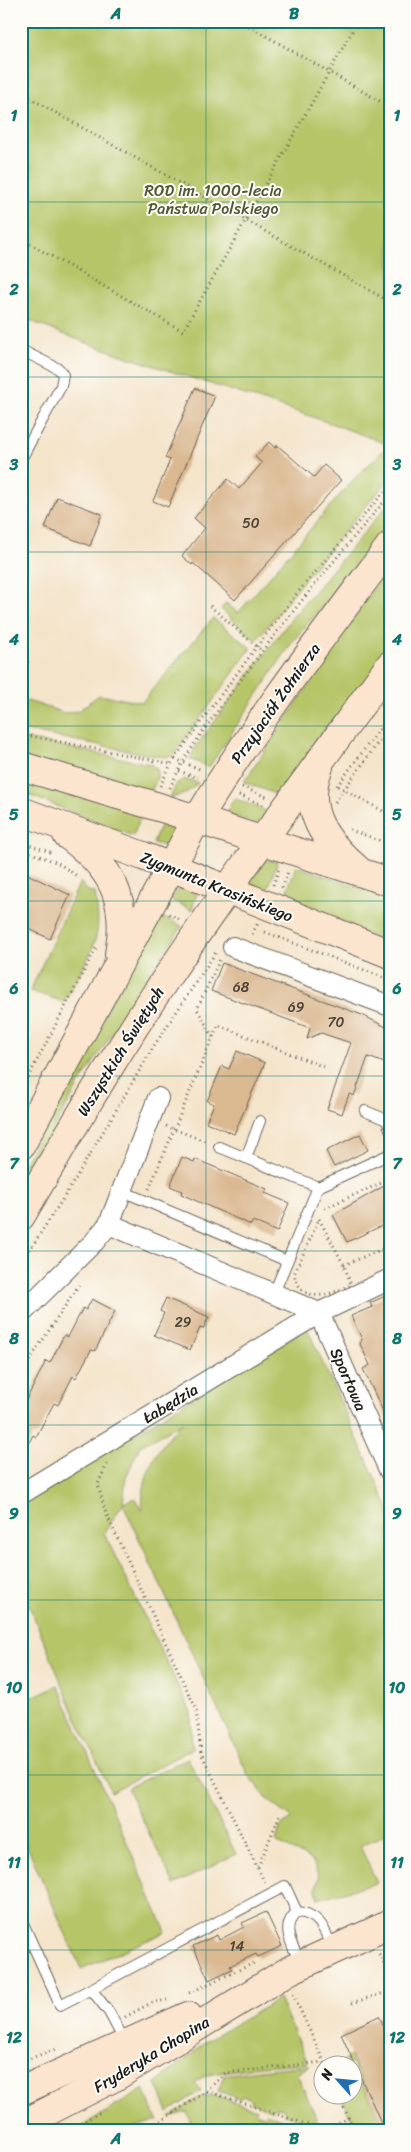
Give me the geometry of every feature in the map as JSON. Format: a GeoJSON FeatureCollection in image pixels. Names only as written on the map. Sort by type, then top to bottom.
{"type":"FeatureCollection","features":[{"type":"Feature","properties":{"kind":"street","name":"Przyjaciół Żołnierza"},"geometry":{"type":"LineString","coordinates":[[171,868],[222,778],[267,711],[390,546]]}},
{"type":"Feature","properties":{"kind":"street"},"geometry":{"type":"LineString","coordinates":[[226,891],[390,665]]}},
{"type":"Feature","properties":{"kind":"street"},"geometry":{"type":"LineString","coordinates":[[326,753],[315,776],[312,789],[314,812],[324,834],[335,848],[364,873]]}},
{"type":"Feature","properties":{"kind":"street"},"geometry":{"type":"LineString","coordinates":[[21,766],[263,840],[390,882]]}},
{"type":"Feature","properties":{"kind":"street","name":"Zygmunta Krasińskiego"},"geometry":{"type":"LineString","coordinates":[[33,815],[390,954]]}},
{"type":"Feature","properties":{"kind":"street","name":"Zygmunta Krasińskiego"},"geometry":{"type":"LineString","coordinates":[[33,815],[83,846],[95,858],[111,880],[120,904],[122,937],[119,955],[107,986]]}},
{"type":"Feature","properties":{"kind":"street"},"geometry":{"type":"LineString","coordinates":[[24,1133],[171,868]]}},
{"type":"Feature","properties":{"kind":"street","name":"Wszystkich Świętych"},"geometry":{"type":"LineString","coordinates":[[21,1216],[104,1075],[226,891]]}},
{"type":"Feature","properties":{"kind":"street"},"geometry":{"type":"LineString","coordinates":[[229,946],[390,1006]]}},
{"type":"Feature","properties":{"kind":"street"},"geometry":{"type":"LineString","coordinates":[[21,1314],[94,1242],[109,1224],[158,1098]]}},
{"type":"Feature","properties":{"kind":"street"},"geometry":{"type":"LineString","coordinates":[[109,1224],[320,1313]]}},
{"type":"Feature","properties":{"kind":"street","name":"Łabędzia"},"geometry":{"type":"LineString","coordinates":[[21,1494],[320,1313],[390,1280]]}},
{"type":"Feature","properties":{"kind":"street","name":"Sportowa"},"geometry":{"type":"LineString","coordinates":[[320,1313],[390,1472]]}},
{"type":"Feature","properties":{"kind":"street","name":"Fryderyka Chopina"},"geometry":{"type":"LineString","coordinates":[[22,2081],[126,2045],[390,1924]]}},
{"type":"Feature","properties":{"kind":"street","name":"Fryderyka Chopina"},"geometry":{"type":"LineString","coordinates":[[21,2125],[115,2077],[282,1973]]}},
{"type":"Feature","properties":{"kind":"lane"},"geometry":{"type":"LineString","coordinates":[[21,350],[59,369],[63,375],[61,386],[21,459]]}},
{"type":"Feature","properties":{"kind":"lane"},"geometry":{"type":"LineString","coordinates":[[365,1111],[387,1120],[390,1129]]}},
{"type":"Feature","properties":{"kind":"lane"},"geometry":{"type":"LineString","coordinates":[[246,1158],[260,1121]]}},
{"type":"Feature","properties":{"kind":"lane"},"geometry":{"type":"LineString","coordinates":[[219,1147],[318,1187]]}},
{"type":"Feature","properties":{"kind":"lane"},"geometry":{"type":"LineString","coordinates":[[274,1293],[318,1187],[390,1154]]}},
{"type":"Feature","properties":{"kind":"lane"},"geometry":{"type":"LineString","coordinates":[[122,1191],[287,1261]]}},
{"type":"Feature","properties":{"kind":"lane"},"geometry":{"type":"LineString","coordinates":[[21,1919],[60,2004],[285,1886],[297,1912]]}},
{"type":"Feature","properties":{"kind":"lane"},"geometry":{"type":"LineString","coordinates":[[282,1973],[292,1946],[288,1928],[290,1918],[297,1912],[306,1912],[316,1918],[333,1951]]}},
{"type":"Feature","properties":{"kind":"lane"},"geometry":{"type":"LineString","coordinates":[[91,1989],[109,2012],[126,2045]]}},
{"type":"Feature","properties":{"kind":"path"},"geometry":{"type":"LineString","coordinates":[[240,21],[390,107]]}},
{"type":"Feature","properties":{"kind":"path"},"geometry":{"type":"LineString","coordinates":[[21,239],[183,331],[358,21]]}},
{"type":"Feature","properties":{"kind":"path"},"geometry":{"type":"LineString","coordinates":[[21,93],[390,302]]}},
{"type":"Feature","properties":{"kind":"path"},"geometry":{"type":"LineString","coordinates":[[157,807],[161,782],[171,764],[299,591],[390,485]]}},
{"type":"Feature","properties":{"kind":"path"},"geometry":{"type":"LineString","coordinates":[[157,807],[194,742],[298,604],[390,495]]}},
{"type":"Feature","properties":{"kind":"path"},"geometry":{"type":"LineString","coordinates":[[210,606],[262,651]]}},
{"type":"Feature","properties":{"kind":"path"},"geometry":{"type":"LineString","coordinates":[[21,669],[30,660]]}},
{"type":"Feature","properties":{"kind":"path"},"geometry":{"type":"LineString","coordinates":[[332,794],[390,715]]}},
{"type":"Feature","properties":{"kind":"path"},"geometry":{"type":"LineString","coordinates":[[335,803],[390,726]]}},
{"type":"Feature","properties":{"kind":"path"},"geometry":{"type":"LineString","coordinates":[[21,734],[171,764]]}},
{"type":"Feature","properties":{"kind":"path"},"geometry":{"type":"LineString","coordinates":[[175,759],[280,802],[286,807]]}},
{"type":"Feature","properties":{"kind":"path"},"geometry":{"type":"LineString","coordinates":[[338,786],[390,815]]}},
{"type":"Feature","properties":{"kind":"path"},"geometry":{"type":"LineString","coordinates":[[344,827],[390,844]]}},
{"type":"Feature","properties":{"kind":"path"},"geometry":{"type":"LineString","coordinates":[[21,842],[58,855]]}},
{"type":"Feature","properties":{"kind":"path"},"geometry":{"type":"LineString","coordinates":[[21,849],[58,863],[80,878]]}},
{"type":"Feature","properties":{"kind":"path"},"geometry":{"type":"LineString","coordinates":[[151,905],[200,929]]}},
{"type":"Feature","properties":{"kind":"path"},"geometry":{"type":"LineString","coordinates":[[265,932],[390,980]]}},
{"type":"Feature","properties":{"kind":"path"},"geometry":{"type":"LineString","coordinates":[[21,1091],[98,943]]}},
{"type":"Feature","properties":{"kind":"path"},"geometry":{"type":"LineString","coordinates":[[213,1037],[197,1009],[221,956],[229,946]]}},
{"type":"Feature","properties":{"kind":"path"},"geometry":{"type":"LineString","coordinates":[[21,1263],[68,1190],[159,1038],[229,946]]}},
{"type":"Feature","properties":{"kind":"path"},"geometry":{"type":"LineString","coordinates":[[150,1187],[176,1129],[218,1025],[324,1067]]}},
{"type":"Feature","properties":{"kind":"path"},"geometry":{"type":"LineString","coordinates":[[150,1119],[219,1147]]}},
{"type":"Feature","properties":{"kind":"path"},"geometry":{"type":"LineString","coordinates":[[322,1210],[390,1179]]}},
{"type":"Feature","properties":{"kind":"path"},"geometry":{"type":"LineString","coordinates":[[319,1219],[344,1265],[351,1284],[332,1294],[312,1295],[297,1283],[294,1274],[320,1215]]}},
{"type":"Feature","properties":{"kind":"path"},"geometry":{"type":"LineString","coordinates":[[344,1265],[390,1246]]}},
{"type":"Feature","properties":{"kind":"path"},"geometry":{"type":"LineString","coordinates":[[21,1373],[80,1283]]}},
{"type":"Feature","properties":{"kind":"path"},"geometry":{"type":"LineString","coordinates":[[111,1440],[113,1455],[98,1484],[105,1511],[196,1709],[201,1753],[271,1894]]}},
{"type":"Feature","properties":{"kind":"path"},"geometry":{"type":"LineString","coordinates":[[258,1868],[281,1812]]}},
{"type":"Feature","properties":{"kind":"path"},"geometry":{"type":"LineString","coordinates":[[376,1948],[390,1977]]}},
{"type":"Feature","properties":{"kind":"path"},"geometry":{"type":"LineString","coordinates":[[183,1997],[282,1973],[320,2054]]}},
{"type":"Feature","properties":{"kind":"path"},"geometry":{"type":"LineString","coordinates":[[352,2003],[390,1991]]}},
{"type":"Feature","properties":{"kind":"path"},"geometry":{"type":"LineString","coordinates":[[166,2005],[174,2000]]}},
{"type":"Feature","properties":{"kind":"path"},"geometry":{"type":"LineString","coordinates":[[22,2081],[67,2049]]}},
{"type":"Feature","properties":{"kind":"path"},"geometry":{"type":"LineString","coordinates":[[132,2131],[160,2122],[207,2091],[225,2073],[314,2064]]}},
{"type":"Feature","properties":{"kind":"path"},"geometry":{"type":"LineString","coordinates":[[207,2091],[324,2130],[349,2118]]}},
{"type":"Feature","properties":{"kind":"path"},"geometry":{"type":"LineString","coordinates":[[343,2104],[354,2131]]}},
{"type":"Feature","properties":{"kind":"path"},"geometry":{"type":"LineString","coordinates":[[75,2120],[79,2131]]}},
{"type":"Feature","properties":{"kind":"path"},"geometry":{"type":"LineString","coordinates":[[370,2131],[382,2125]]}},
{"type":"Feature","properties":{"kind":"green space","name":"ROD im. 1000-lecia Państwa Polskiego"},"geometry":{"type":"Polygon","coordinates":[[[21,21],[390,21],[390,478],[316,565],[256,641],[221,609],[226,603],[238,613],[352,481],[389,445],[297,412],[112,352],[21,317],[21,21]]]}},
{"type":"Feature","properties":{"kind":"green space"},"geometry":{"type":"Polygon","coordinates":[[[390,502],[390,528],[368,557],[293,641],[209,767],[189,759],[197,745],[291,619],[390,502]]]}},
{"type":"Feature","properties":{"kind":"green space"},"geometry":{"type":"Polygon","coordinates":[[[390,564],[390,651],[283,797],[244,782],[390,564]]]}},
{"type":"Feature","properties":{"kind":"green space"},"geometry":{"type":"Polygon","coordinates":[[[213,618],[251,648],[174,755],[168,757],[156,756],[21,730],[21,699],[65,713],[78,711],[99,695],[142,702],[213,618]]]}},
{"type":"Feature","properties":{"kind":"green space"},"geometry":{"type":"Polygon","coordinates":[[[21,738],[150,764],[157,769],[157,778],[150,794],[21,757],[21,738]]]}},
{"type":"Feature","properties":{"kind":"green space"},"geometry":{"type":"Polygon","coordinates":[[[21,777],[143,812],[133,836],[21,792],[21,777]]]}},
{"type":"Feature","properties":{"kind":"green space"},"geometry":{"type":"Polygon","coordinates":[[[184,779],[198,783],[185,794],[170,798],[177,783],[184,779]]]}},
{"type":"Feature","properties":{"kind":"green space"},"geometry":{"type":"Polygon","coordinates":[[[234,798],[271,813],[256,824],[226,814],[234,798]]]}},
{"type":"Feature","properties":{"kind":"green space"},"geometry":{"type":"Polygon","coordinates":[[[163,819],[179,831],[170,847],[153,843],[163,819]]]}},
{"type":"Feature","properties":{"kind":"green space"},"geometry":{"type":"Polygon","coordinates":[[[265,860],[278,861],[265,896],[247,882],[265,860]]]}},
{"type":"Feature","properties":{"kind":"green space"},"geometry":{"type":"Polygon","coordinates":[[[296,866],[390,898],[390,943],[283,902],[296,866]]]}},
{"type":"Feature","properties":{"kind":"green space"},"geometry":{"type":"Polygon","coordinates":[[[80,882],[88,891],[95,893],[98,917],[97,932],[88,959],[64,1002],[30,991],[80,882]]]}},
{"type":"Feature","properties":{"kind":"green space"},"geometry":{"type":"Polygon","coordinates":[[[182,887],[197,893],[192,910],[169,899],[182,887]]]}},
{"type":"Feature","properties":{"kind":"green space"},"geometry":{"type":"Polygon","coordinates":[[[157,915],[182,926],[80,1083],[21,1185],[21,1169],[157,915]]]}},
{"type":"Feature","properties":{"kind":"green space"},"geometry":{"type":"Polygon","coordinates":[[[307,1328],[390,1511],[390,1832],[360,1846],[377,1883],[318,1899],[316,1888],[319,1877],[312,1860],[276,1842],[280,1827],[292,1818],[268,1800],[248,1775],[123,1504],[104,1533],[191,1712],[192,1749],[111,1792],[72,1708],[21,1586],[21,1503],[307,1328]],[[183,1422],[140,1446],[126,1477],[123,1503],[135,1498],[142,1511],[145,1485],[152,1462],[173,1431],[183,1422]]]}},
{"type":"Feature","properties":{"kind":"green space"},"geometry":{"type":"Polygon","coordinates":[[[58,1685],[166,1932],[81,1969],[21,1832],[21,1702],[58,1685]]]}},
{"type":"Feature","properties":{"kind":"green space"},"geometry":{"type":"Polygon","coordinates":[[[188,1758],[236,1854],[174,1885],[127,1788],[188,1758]]]}},
{"type":"Feature","properties":{"kind":"green space"},"geometry":{"type":"Polygon","coordinates":[[[279,1999],[308,2063],[261,2066],[206,2075],[195,2083],[202,2090],[168,2112],[156,2083],[210,2039],[279,1999]]]}},
{"type":"Feature","properties":{"kind":"green space"},"geometry":{"type":"Polygon","coordinates":[[[310,2065],[297,2074],[320,2126],[284,2114],[285,2110],[275,2107],[273,2110],[251,2102],[252,2099],[242,2096],[241,2099],[218,2091],[224,2075],[310,2065]]]}},
{"type":"Feature","properties":{"kind":"green space"},"geometry":{"type":"Polygon","coordinates":[[[364,2086],[377,2114],[384,2120],[357,2131],[344,2104],[364,2104],[364,2086]]]}},
{"type":"Feature","properties":{"kind":"green space"},"geometry":{"type":"Polygon","coordinates":[[[144,2089],[153,2113],[158,2120],[123,2131],[81,2131],[81,2127],[144,2089]]]}},
{"type":"Feature","properties":{"kind":"green space"},"geometry":{"type":"Polygon","coordinates":[[[215,2095],[256,2109],[255,2113],[265,2116],[266,2113],[317,2131],[195,2131],[187,2112],[170,2117],[200,2097],[215,2095]]]}},
{"type":"Feature","properties":{"kind":"building"},"geometry":{"type":"Polygon","coordinates":[[[195,388],[215,396],[168,507],[153,501],[170,460],[165,458],[195,388]]]}},
{"type":"Feature","properties":{"kind":"building"},"geometry":{"type":"Polygon","coordinates":[[[269,442],[275,448],[277,445],[314,477],[324,465],[341,480],[235,600],[193,563],[192,565],[182,556],[205,528],[194,518],[228,479],[239,489],[262,463],[255,457],[269,442]]]}},
{"type":"Feature","properties":{"kind":"building"},"geometry":{"type":"Polygon","coordinates":[[[57,497],[102,514],[90,546],[45,528],[57,497]]]}},
{"type":"Feature","properties":{"kind":"building"},"geometry":{"type":"Polygon","coordinates":[[[21,871],[70,895],[50,939],[21,925],[21,871]]]}},
{"type":"Feature","properties":{"kind":"building"},"geometry":{"type":"Polygon","coordinates":[[[222,963],[362,1015],[390,1029],[390,1065],[368,1057],[354,1096],[349,1094],[342,1114],[327,1109],[351,1043],[321,1033],[307,1039],[310,1028],[211,991],[222,963]]]}},
{"type":"Feature","properties":{"kind":"building"},"geometry":{"type":"Polygon","coordinates":[[[237,1051],[265,1063],[234,1134],[206,1122],[214,1104],[207,1101],[222,1066],[229,1069],[237,1051]]]}},
{"type":"Feature","properties":{"kind":"building"},"geometry":{"type":"Polygon","coordinates":[[[360,1134],[368,1150],[334,1167],[326,1151],[360,1134]]]}},
{"type":"Feature","properties":{"kind":"building"},"geometry":{"type":"Polygon","coordinates":[[[182,1157],[194,1162],[195,1159],[267,1189],[265,1193],[289,1203],[277,1232],[253,1221],[251,1225],[181,1194],[182,1191],[170,1186],[182,1157]]]}},
{"type":"Feature","properties":{"kind":"building"},"geometry":{"type":"Polygon","coordinates":[[[384,1186],[386,1190],[390,1188],[390,1222],[347,1242],[333,1215],[384,1186]]]}},
{"type":"Feature","properties":{"kind":"building"},"geometry":{"type":"Polygon","coordinates":[[[390,1294],[390,1426],[363,1369],[370,1365],[360,1344],[362,1339],[351,1316],[372,1307],[370,1303],[390,1294]]]}},
{"type":"Feature","properties":{"kind":"building"},"geometry":{"type":"Polygon","coordinates":[[[166,1298],[209,1317],[203,1329],[200,1328],[190,1350],[154,1335],[164,1313],[160,1311],[166,1298]]]}},
{"type":"Feature","properties":{"kind":"building"},"geometry":{"type":"Polygon","coordinates":[[[92,1299],[115,1311],[95,1351],[91,1350],[76,1378],[73,1376],[58,1405],[54,1403],[36,1437],[33,1435],[21,1458],[21,1410],[46,1361],[50,1363],[64,1335],[68,1337],[83,1308],[86,1310],[92,1299]]]}},
{"type":"Feature","properties":{"kind":"building"},"geometry":{"type":"Polygon","coordinates":[[[266,1912],[282,1946],[258,1957],[256,1954],[230,1966],[232,1969],[209,1980],[193,1946],[217,1935],[219,1940],[244,1927],[242,1923],[266,1912]]]}},
{"type":"Feature","properties":{"kind":"building"},"geometry":{"type":"Polygon","coordinates":[[[379,2016],[390,2038],[390,2131],[385,2131],[364,2085],[364,2054],[350,2054],[341,2034],[379,2016]]]}}]}
